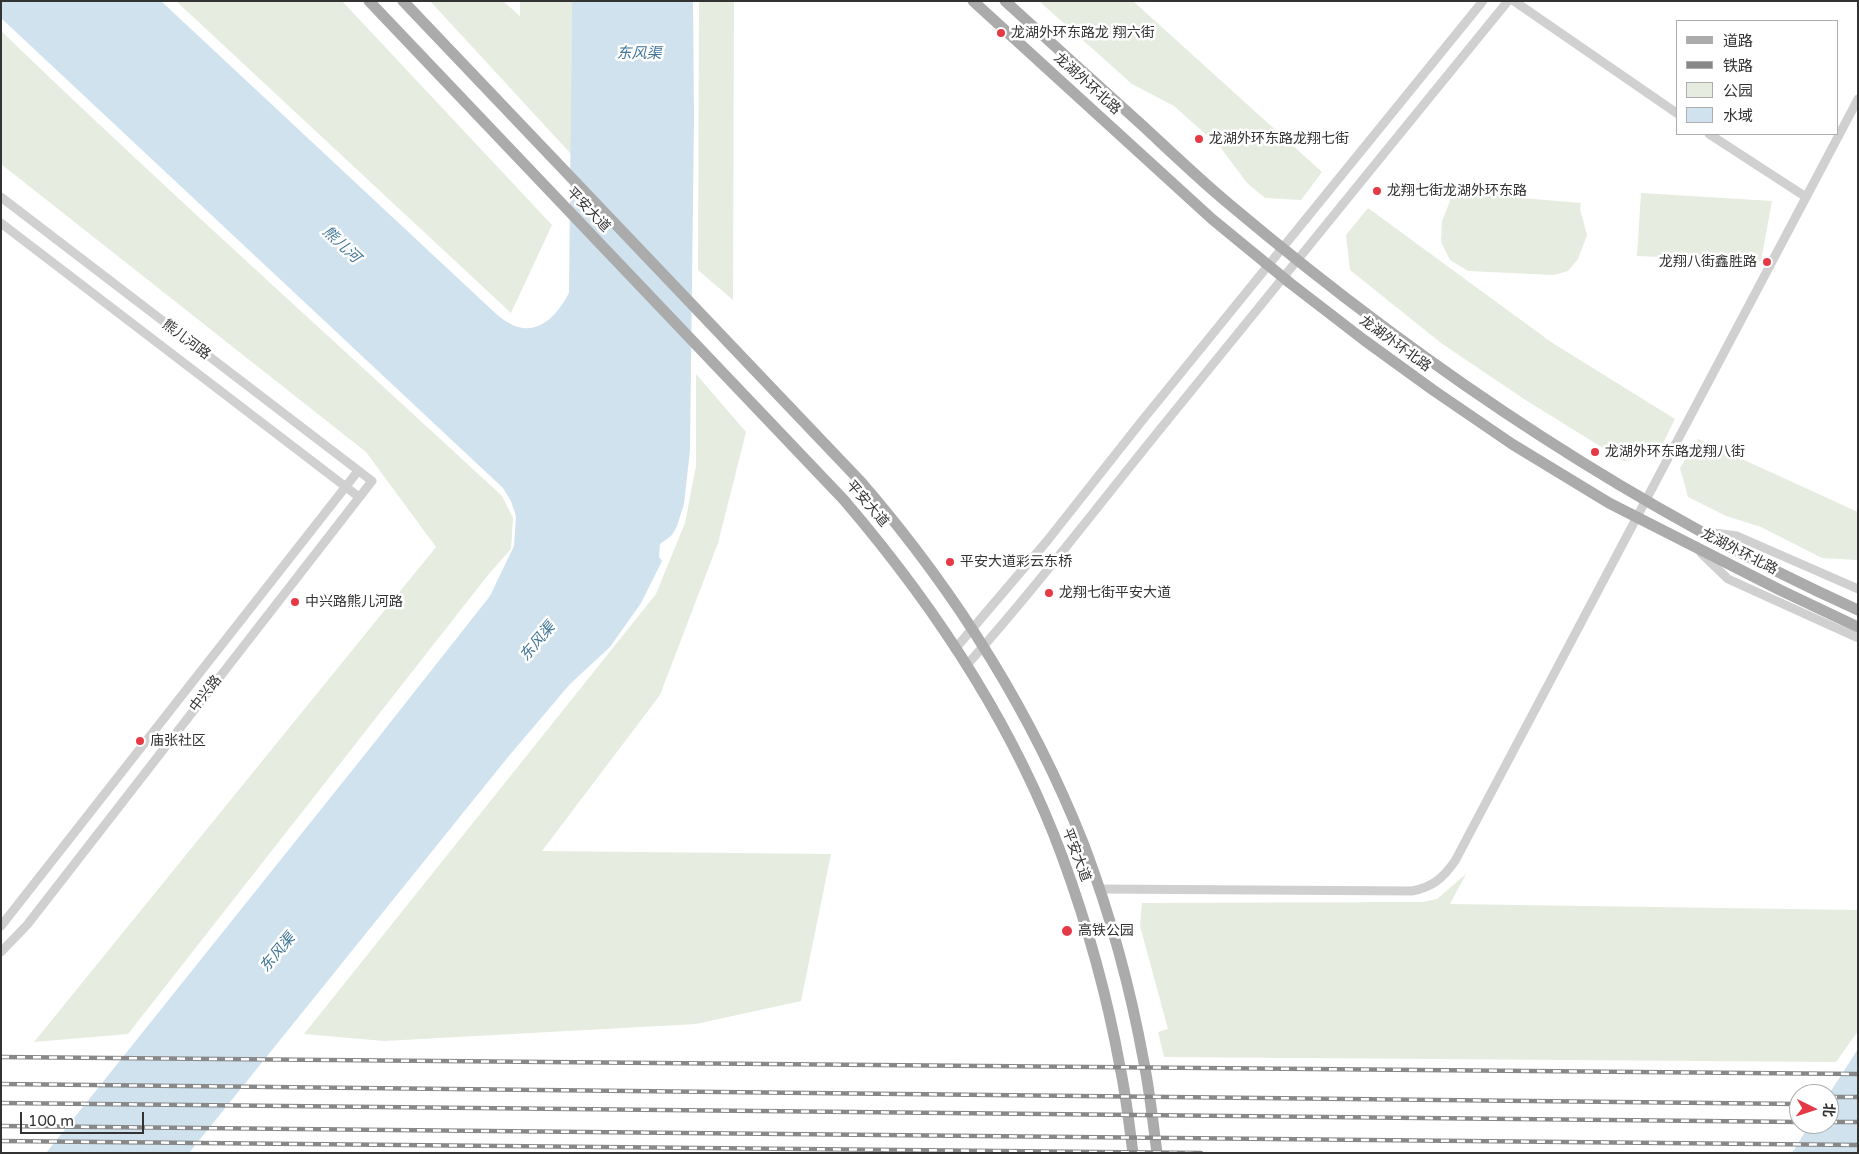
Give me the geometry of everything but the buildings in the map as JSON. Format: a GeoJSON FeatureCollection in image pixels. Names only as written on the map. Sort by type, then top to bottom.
{"type":"FeatureCollection","features":[{"type":"Feature","properties":{"kind":"main road","name":"平安大道"},"geometry":{"type":"LineString","coordinates":[[369,1],[808,462],[868,528],[900,568],[955,649],[1015,752],[1038,800],[1067,871],[1084,921],[1113,1034],[1133,1153]]}},
{"type":"Feature","properties":{"kind":"main road","name":"平安大道"},"geometry":{"type":"LineString","coordinates":[[404,1],[832,451],[887,513],[919,553],[972,630],[1024,716],[1084,846],[1099,889],[1124,975],[1137,1029],[1157,1153]]}},
{"type":"Feature","properties":{"kind":"main road","name":"龙湖外环北路"},"geometry":{"type":"LineString","coordinates":[[973,1],[1212,218],[1268,265],[1364,340],[1488,428],[1609,503],[1780,590],[1858,627]]}},
{"type":"Feature","properties":{"kind":"main road","name":"龙湖外环北路"},"geometry":{"type":"LineString","coordinates":[[1005,1],[1226,202],[1377,322],[1446,372],[1524,425],[1645,501],[1721,542],[1858,610]]}},
{"type":"Feature","properties":{"kind":"street"},"geometry":{"type":"LineString","coordinates":[[955,649],[1047,541],[1141,422],[1483,1]]}},
{"type":"Feature","properties":{"kind":"street"},"geometry":{"type":"LineString","coordinates":[[966,666],[1056,560],[1508,1]]}},
{"type":"Feature","properties":{"kind":"street"},"geometry":{"type":"LineString","coordinates":[[1514,1],[1676,113]]}},
{"type":"Feature","properties":{"kind":"street"},"geometry":{"type":"LineString","coordinates":[[1839,135],[1858,99]]}},
{"type":"Feature","properties":{"kind":"street"},"geometry":{"type":"LineString","coordinates":[[1711,135],[1806,197]]}},
{"type":"Feature","properties":{"kind":"street"},"geometry":{"type":"LineString","coordinates":[[1099,889],[1412,891],[1434,884],[1447,873],[1839,135]]}},
{"type":"Feature","properties":{"kind":"street","name":"熊儿河路"},"geometry":{"type":"LineString","coordinates":[[1,198],[372,482]]}},
{"type":"Feature","properties":{"kind":"street","name":"熊儿河路"},"geometry":{"type":"LineString","coordinates":[[1,223],[359,497]]}},
{"type":"Feature","properties":{"kind":"street","name":"中兴路"},"geometry":{"type":"LineString","coordinates":[[1,926],[358,471]]}},
{"type":"Feature","properties":{"kind":"street","name":"中兴路"},"geometry":{"type":"LineString","coordinates":[[1,952],[27,925],[372,482]]}},
{"type":"Feature","properties":{"kind":"street"},"geometry":{"type":"LineString","coordinates":[[1702,532],[1737,536],[1858,589]]}},
{"type":"Feature","properties":{"kind":"street"},"geometry":{"type":"LineString","coordinates":[[1691,544],[1728,579],[1858,638]]}},
{"type":"Feature","properties":{"kind":"green space"},"geometry":{"type":"Polygon","coordinates":[[[176,1],[342,1],[552,225],[511,313],[176,1]]]}},
{"type":"Feature","properties":{"kind":"green space"},"geometry":{"type":"Polygon","coordinates":[[[430,1],[503,1],[520,16],[520,1],[572,1],[571,154],[430,1]]]}},
{"type":"Feature","properties":{"kind":"green space"},"geometry":{"type":"Polygon","coordinates":[[[699,1],[734,1],[733,300],[698,270],[699,1]]]}},
{"type":"Feature","properties":{"kind":"green space"},"geometry":{"type":"Polygon","coordinates":[[[1039,1],[1133,1],[1322,172],[1301,200],[1265,198],[1247,183],[1221,148],[1174,106],[1132,84],[1039,1]]]}},
{"type":"Feature","properties":{"kind":"green space"},"geometry":{"type":"Polygon","coordinates":[[[1,31],[188,207],[502,496],[513,518],[511,549],[488,575],[128,1034],[34,1042],[436,547],[366,452],[1,164],[1,31]]]}},
{"type":"Feature","properties":{"kind":"green space"},"geometry":{"type":"Polygon","coordinates":[[[1450,192],[1581,203],[1580,209],[1587,235],[1578,259],[1568,271],[1554,275],[1468,271],[1450,260],[1441,242],[1442,221],[1450,201],[1450,192]]]}},
{"type":"Feature","properties":{"kind":"green space"},"geometry":{"type":"Polygon","coordinates":[[[1641,193],[1772,201],[1761,261],[1637,256],[1641,193]]]}},
{"type":"Feature","properties":{"kind":"green space"},"geometry":{"type":"Polygon","coordinates":[[[1368,208],[1551,342],[1675,419],[1657,455],[1624,461],[1524,399],[1441,343],[1350,270],[1346,235],[1368,208]]]}},
{"type":"Feature","properties":{"kind":"green space"},"geometry":{"type":"Polygon","coordinates":[[[696,374],[746,432],[718,543],[660,695],[542,851],[831,854],[801,1001],[696,1024],[384,1041],[304,1034],[656,594],[685,523],[696,466],[696,374]]]}},
{"type":"Feature","properties":{"kind":"green space"},"geometry":{"type":"Polygon","coordinates":[[[1698,439],[1858,512],[1858,560],[1822,558],[1761,527],[1726,516],[1688,497],[1680,468],[1698,439]]]}},
{"type":"Feature","properties":{"kind":"green space"},"geometry":{"type":"Polygon","coordinates":[[[1466,874],[1450,904],[1858,910],[1858,1031],[1836,1062],[1164,1057],[1158,1032],[1168,1029],[1140,926],[1142,903],[1423,902],[1437,899],[1466,874]]]}},
{"type":"Feature","properties":{"kind":"water"},"geometry":{"type":"Polygon","coordinates":[[[1,1],[161,1],[493,311],[509,323],[528,328],[537,327],[545,323],[558,310],[569,293],[572,1],[693,1],[694,117],[690,450],[684,504],[672,535],[660,544],[659,557],[662,561],[641,603],[610,647],[570,684],[508,757],[189,1153],[46,1153],[490,596],[514,546],[516,516],[511,501],[503,488],[1,18],[1,1]]]}},
{"type":"Feature","properties":{"kind":"water"},"geometry":{"type":"Polygon","coordinates":[[[1858,1049],[1858,1153],[1792,1153],[1804,1134],[1839,1134],[1839,1084],[1835,1084],[1858,1049]]]}},
{"type":"Feature","properties":{"kind":"railway"},"geometry":{"type":"LineString","coordinates":[[1,1057],[1858,1074]]}},
{"type":"Feature","properties":{"kind":"railway"},"geometry":{"type":"LineString","coordinates":[[1,1084],[1789,1104]]}},
{"type":"Feature","properties":{"kind":"railway"},"geometry":{"type":"LineString","coordinates":[[1839,1097],[1858,1097]]}},
{"type":"Feature","properties":{"kind":"railway"},"geometry":{"type":"LineString","coordinates":[[1,1103],[1789,1122]]}},
{"type":"Feature","properties":{"kind":"railway"},"geometry":{"type":"LineString","coordinates":[[1839,1122],[1858,1122]]}},
{"type":"Feature","properties":{"kind":"railway"},"geometry":{"type":"LineString","coordinates":[[1,1126],[1858,1145]]}},
{"type":"Feature","properties":{"kind":"railway"},"geometry":{"type":"LineString","coordinates":[[1,1141],[1201,1153]]}},
{"type":"Feature","properties":{"kind":"place","name":"龙湖外环东路龙 翔六街"},"geometry":{"type":"Point","coordinates":[1001,33]}},
{"type":"Feature","properties":{"kind":"place","name":"龙湖外环东路龙翔七街"},"geometry":{"type":"Point","coordinates":[1199,139]}},
{"type":"Feature","properties":{"kind":"place","name":"龙翔七街龙湖外环东路"},"geometry":{"type":"Point","coordinates":[1377,191]}},
{"type":"Feature","properties":{"kind":"place","name":"龙翔八街鑫胜路"},"geometry":{"type":"Point","coordinates":[1767,262]}},
{"type":"Feature","properties":{"kind":"place","name":"龙湖外环东路龙翔八街"},"geometry":{"type":"Point","coordinates":[1595,452]}},
{"type":"Feature","properties":{"kind":"place","name":"平安大道彩云东桥"},"geometry":{"type":"Point","coordinates":[950,562]}},
{"type":"Feature","properties":{"kind":"place","name":"龙翔七街平安大道"},"geometry":{"type":"Point","coordinates":[1049,593]}},
{"type":"Feature","properties":{"kind":"place","name":"中兴路熊儿河路"},"geometry":{"type":"Point","coordinates":[295,602]}},
{"type":"Feature","properties":{"kind":"place","name":"庙张社区"},"geometry":{"type":"Point","coordinates":[140,741]}},
{"type":"Feature","properties":{"kind":"place","name":"高铁公园"},"geometry":{"type":"Point","coordinates":[1067,931]}},
{"type":"Feature","properties":{"kind":"water label","name":"东风渠"},"geometry":{"type":"Point","coordinates":[639,54]}},
{"type":"Feature","properties":{"kind":"water label","name":"熊儿河"},"geometry":{"type":"Point","coordinates":[341,245]}},
{"type":"Feature","properties":{"kind":"water label","name":"东风渠"},"geometry":{"type":"Point","coordinates":[538,642]}},
{"type":"Feature","properties":{"kind":"water label","name":"东风渠"},"geometry":{"type":"Point","coordinates":[278,953]}}]}
